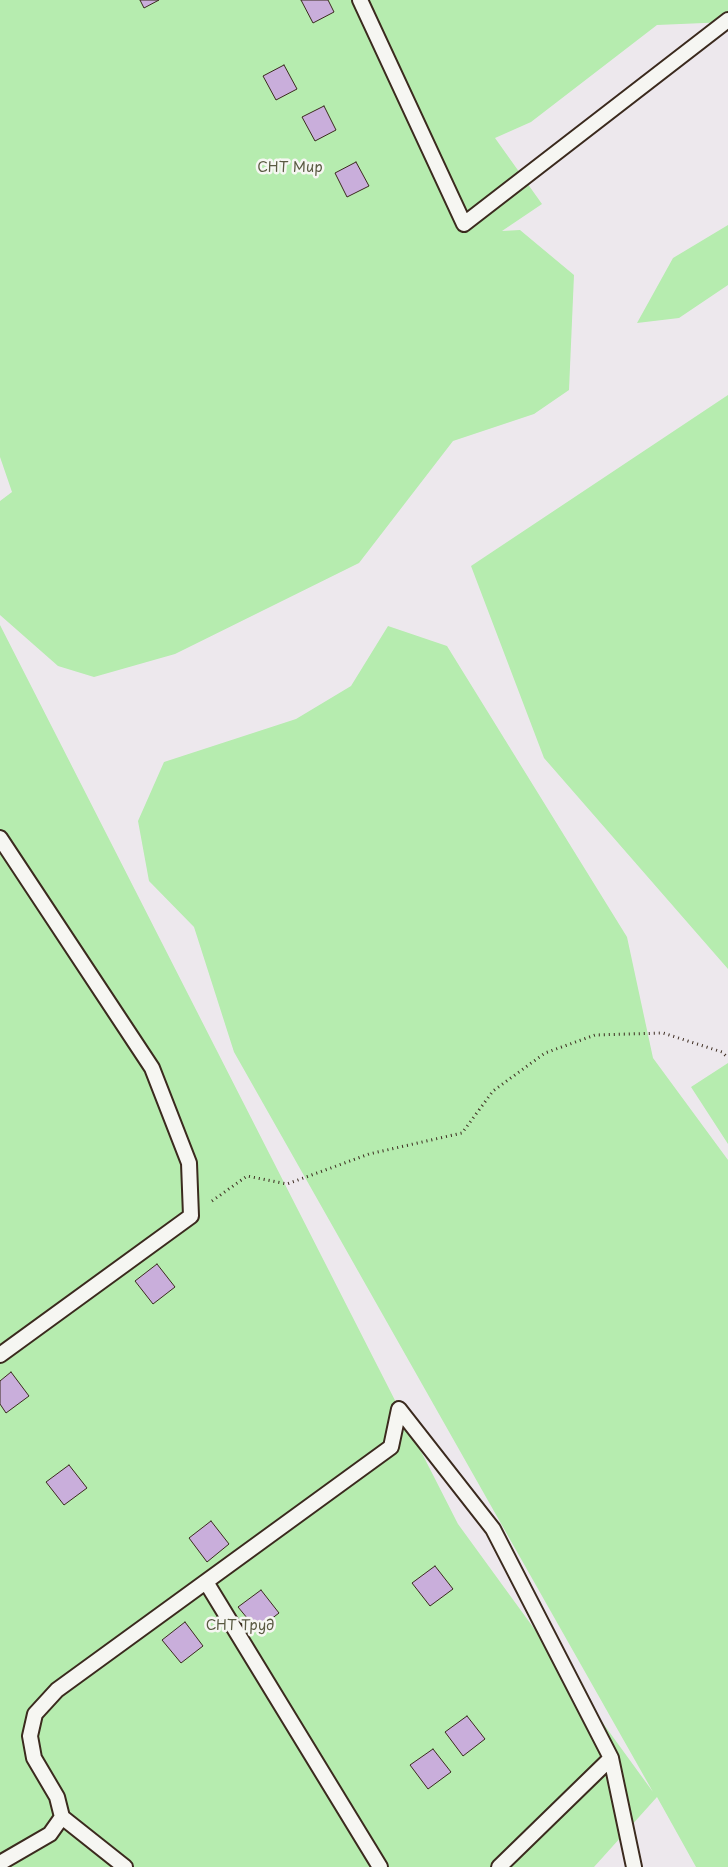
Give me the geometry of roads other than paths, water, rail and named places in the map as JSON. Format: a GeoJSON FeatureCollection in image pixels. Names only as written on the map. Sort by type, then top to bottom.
{"type":"FeatureCollection","features":[{"type":"Feature","properties":{"kind":"lane"},"geometry":{"type":"LineString","coordinates":[[360,0],[464,224],[728,20]]}},
{"type":"Feature","properties":{"kind":"lane"},"geometry":{"type":"LineString","coordinates":[[0,838],[152,1068],[189,1164],[191,1216],[0,1355]]}},
{"type":"Feature","properties":{"kind":"lane"},"geometry":{"type":"LineString","coordinates":[[125,1867],[62,1817],[57,1797],[34,1758],[30,1736],[35,1714],[57,1690],[391,1447],[399,1409],[494,1530],[612,1758],[634,1867]]}},
{"type":"Feature","properties":{"kind":"lane"},"geometry":{"type":"LineString","coordinates":[[206,1582],[380,1867]]}},
{"type":"Feature","properties":{"kind":"lane"},"geometry":{"type":"LineString","coordinates":[[500,1867],[612,1758]]}},
{"type":"Feature","properties":{"kind":"lane"},"geometry":{"type":"LineString","coordinates":[[0,1863],[50,1834],[62,1817]]}},
{"type":"Feature","properties":{"kind":"park label","name":"СНТ Мир"},"geometry":{"type":"Point","coordinates":[290,168]}},
{"type":"Feature","properties":{"kind":"park label","name":"СНТ Труд"},"geometry":{"type":"Point","coordinates":[240,1626]}}]}
